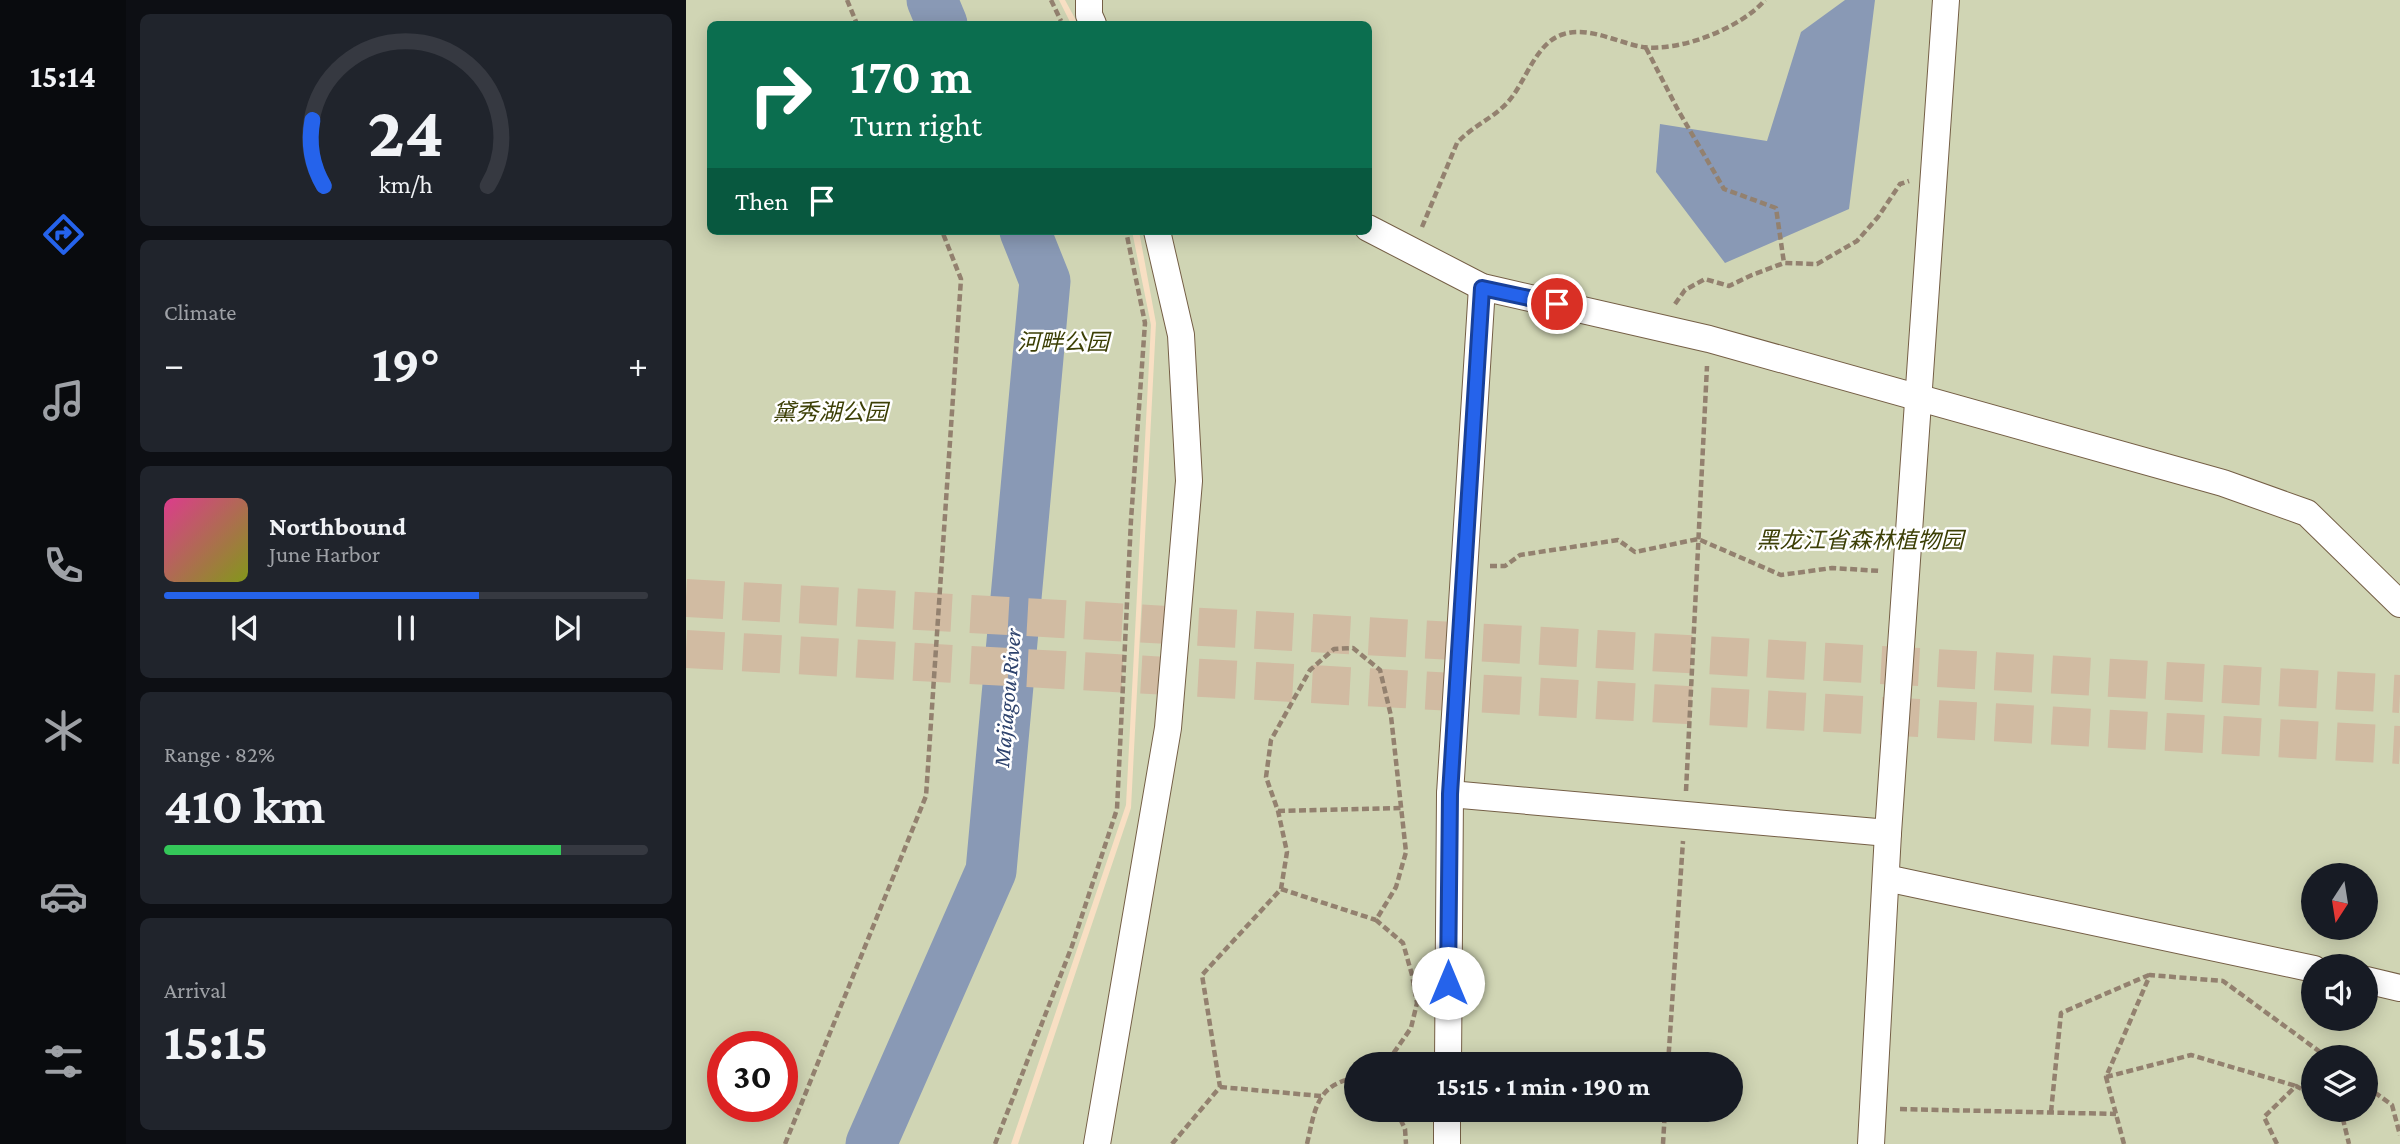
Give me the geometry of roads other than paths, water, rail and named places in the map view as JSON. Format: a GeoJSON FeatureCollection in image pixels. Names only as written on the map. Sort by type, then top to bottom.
{"type":"FeatureCollection","features":[{"type":"Feature","properties":{"kind":"street"},"geometry":{"type":"LineString","coordinates":[[1089,0],[1092,21]]}},
{"type":"Feature","properties":{"kind":"street"},"geometry":{"type":"LineString","coordinates":[[1871,1144],[1888,833],[1946,0]]}},
{"type":"Feature","properties":{"kind":"street"},"geometry":{"type":"LineString","coordinates":[[1372,230],[1482,288],[1709,339],[2223,483],[2307,513],[2400,604]]}},
{"type":"Feature","properties":{"kind":"street"},"geometry":{"type":"LineString","coordinates":[[1097,1144],[1168,728],[1189,481],[1181,335],[1158,235]]}},
{"type":"Feature","properties":{"kind":"street"},"geometry":{"type":"LineString","coordinates":[[1448,1052],[1450,794],[1482,288]]}},
{"type":"Feature","properties":{"kind":"street"},"geometry":{"type":"LineString","coordinates":[[1450,794],[1888,833]]}},
{"type":"Feature","properties":{"kind":"street"},"geometry":{"type":"LineString","coordinates":[[1886,878],[2301,966]]}},
{"type":"Feature","properties":{"kind":"street"},"geometry":{"type":"LineString","coordinates":[[2378,983],[2400,988]]}},
{"type":"Feature","properties":{"kind":"street"},"geometry":{"type":"LineString","coordinates":[[1447,1122],[1447,1144]]}},
{"type":"Feature","properties":{"kind":"water"},"geometry":{"type":"Polygon","coordinates":[[[1845,0],[1875,0],[1849,209],[1725,263],[1656,172],[1660,124],[1767,141],[1801,32],[1845,0]]]}},
{"type":"Feature","properties":{"kind":"waterway","name":"Majiagou River"},"geometry":{"type":"LineString","coordinates":[[932,0],[941,21]]}},
{"type":"Feature","properties":{"kind":"waterway","name":"Majiagou River"},"geometry":{"type":"LineString","coordinates":[[871,1144],[991,871],[1045,281],[1027,235]]}},
{"type":"Feature","properties":{"kind":"tunnel"},"geometry":{"type":"LineString","coordinates":[[686,598],[2400,694]]}},
{"type":"Feature","properties":{"kind":"tunnel"},"geometry":{"type":"LineString","coordinates":[[686,649],[2400,745]]}},
{"type":"Feature","properties":{"kind":"park label","name":"河畔公园"},"geometry":{"type":"Point","coordinates":[1063,342]}},
{"type":"Feature","properties":{"kind":"park label","name":"黛秀湖公园"},"geometry":{"type":"Point","coordinates":[830,412]}},
{"type":"Feature","properties":{"kind":"park label","name":"黑龙江省森林植物园"},"geometry":{"type":"Point","coordinates":[1860,540]}}]}
